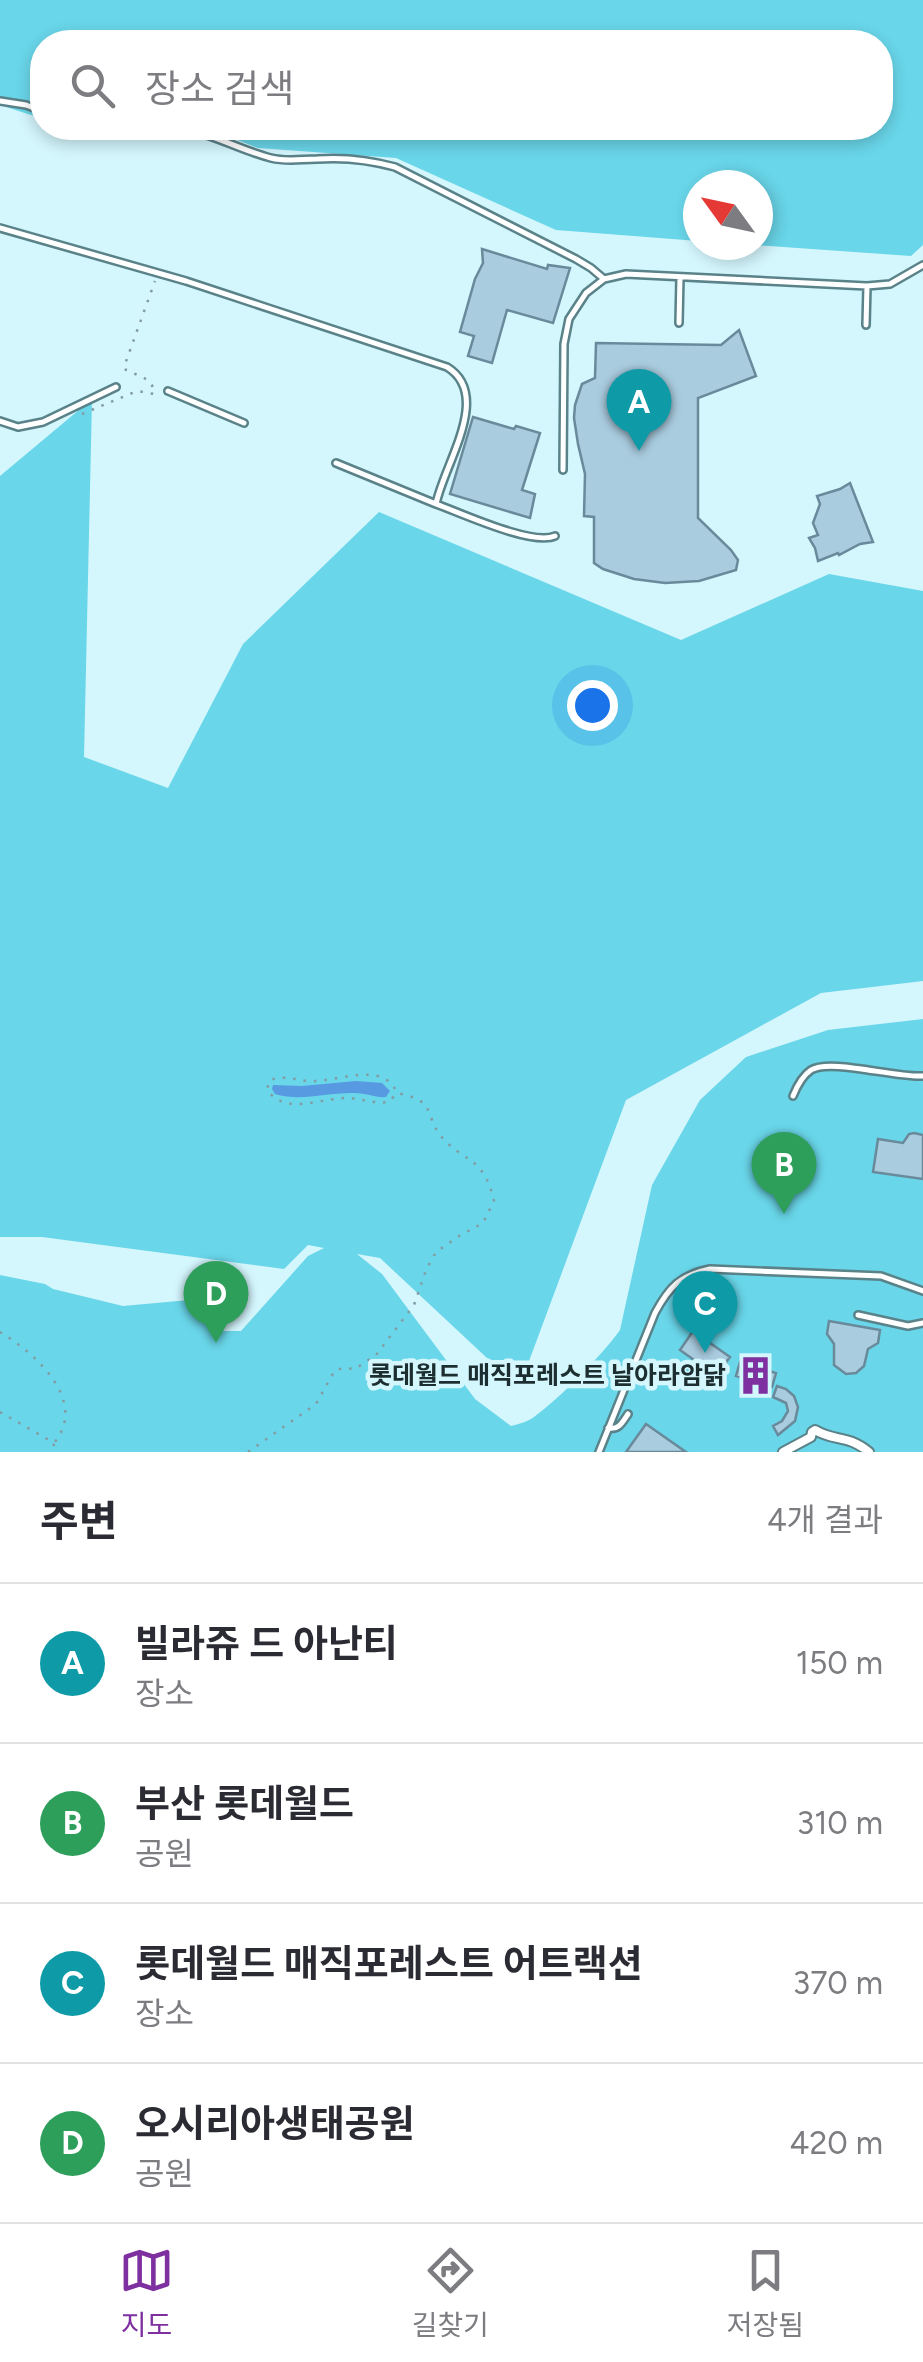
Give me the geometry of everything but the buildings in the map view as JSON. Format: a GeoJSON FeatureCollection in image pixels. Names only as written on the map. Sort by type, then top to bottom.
{"type":"FeatureCollection","features":[{"type":"Feature","properties":{"kind":"street"},"geometry":{"type":"LineString","coordinates":[[784,1452],[811,1437],[815,1430],[852,1440],[869,1452]]}},
{"type":"Feature","properties":{"kind":"lane"},"geometry":{"type":"LineString","coordinates":[[0,101],[30,106]]}},
{"type":"Feature","properties":{"kind":"lane"},"geometry":{"type":"LineString","coordinates":[[225,140],[269,158],[370,160],[395,168],[576,259],[604,279]]}},
{"type":"Feature","properties":{"kind":"lane"},"geometry":{"type":"LineString","coordinates":[[0,228],[186,281],[448,366],[458,373],[467,391],[468,404],[436,504]]}},
{"type":"Feature","properties":{"kind":"lane"},"geometry":{"type":"LineString","coordinates":[[563,470],[564,344],[569,319],[586,293],[604,279],[626,274],[867,286],[890,284],[923,266]]}},
{"type":"Feature","properties":{"kind":"lane"},"geometry":{"type":"LineString","coordinates":[[679,323],[680,277]]}},
{"type":"Feature","properties":{"kind":"lane"},"geometry":{"type":"LineString","coordinates":[[866,325],[867,286]]}},
{"type":"Feature","properties":{"kind":"lane"},"geometry":{"type":"LineString","coordinates":[[0,421],[18,427],[43,422],[116,387]]}},
{"type":"Feature","properties":{"kind":"lane"},"geometry":{"type":"LineString","coordinates":[[168,390],[244,423]]}},
{"type":"Feature","properties":{"kind":"lane"},"geometry":{"type":"LineString","coordinates":[[336,463],[522,535],[545,540],[554,536]]}},
{"type":"Feature","properties":{"kind":"lane"},"geometry":{"type":"LineString","coordinates":[[793,1096],[807,1073],[818,1066],[923,1076]]}},
{"type":"Feature","properties":{"kind":"lane"},"geometry":{"type":"LineString","coordinates":[[599,1452],[664,1296],[693,1272],[710,1269],[881,1276],[923,1291]]}},
{"type":"Feature","properties":{"kind":"lane"},"geometry":{"type":"LineString","coordinates":[[858,1315],[908,1326],[923,1322]]}},
{"type":"Feature","properties":{"kind":"lane"},"geometry":{"type":"LineString","coordinates":[[608,1428],[620,1427],[628,1414]]}},
{"type":"Feature","properties":{"kind":"path"},"geometry":{"type":"LineString","coordinates":[[76,416],[137,391],[154,394],[148,380],[124,367],[158,274]]}},
{"type":"Feature","properties":{"kind":"path"},"geometry":{"type":"LineString","coordinates":[[248,1452],[316,1404],[335,1370],[355,1369],[376,1354],[414,1305],[436,1252],[483,1223],[494,1201],[489,1180],[475,1162],[436,1131],[426,1106],[397,1092],[388,1080],[356,1074],[306,1081],[282,1076],[270,1080],[267,1089],[272,1098],[298,1104],[346,1098],[379,1104],[389,1102],[397,1092]]}},
{"type":"Feature","properties":{"kind":"path"},"geometry":{"type":"LineString","coordinates":[[0,1332],[30,1351],[63,1397],[65,1425],[53,1452]]}},
{"type":"Feature","properties":{"kind":"path"},"geometry":{"type":"LineString","coordinates":[[0,1412],[54,1443]]}},
{"type":"Feature","properties":{"kind":"shaded area"},"geometry":{"type":"Polygon","coordinates":[[[0,0],[923,0],[923,245],[911,256],[773,246],[773,170],[683,170],[683,240],[556,230],[396,158],[258,148],[238,140],[893,140],[893,30],[30,30],[30,115],[0,105],[0,0]]]}},
{"type":"Feature","properties":{"kind":"shaded area"},"geometry":{"type":"Polygon","coordinates":[[[92,399],[84,757],[168,788],[243,644],[379,512],[681,640],[829,574],[923,591],[923,981],[821,993],[626,1100],[519,1388],[380,1258],[357,1254],[382,1274],[475,1399],[511,1426],[526,1422],[568,1388],[620,1330],[652,1185],[700,1100],[746,1057],[828,1030],[923,1019],[923,1452],[0,1452],[0,1275],[123,1306],[189,1300],[216,1331],[241,1331],[308,1256],[324,1248],[308,1245],[284,1269],[42,1237],[0,1237],[0,476],[92,399]]]}},
{"type":"Feature","properties":{"kind":"shaded area"},"geometry":{"type":"Polygon","coordinates":[[[382,1083],[390,1091],[386,1097],[355,1093],[295,1097],[275,1094],[272,1089],[273,1085],[382,1083]]]}},
{"type":"Feature","properties":{"kind":"place","name":"빌라쥬 드 아난티"},"geometry":{"type":"Point","coordinates":[639,451]}},
{"type":"Feature","properties":{"kind":"place","name":"부산 롯데월드"},"geometry":{"type":"Point","coordinates":[784,1214]}},
{"type":"Feature","properties":{"kind":"place","name":"오시리아생태공원"},"geometry":{"type":"Point","coordinates":[216,1343]}},
{"type":"Feature","properties":{"kind":"place","name":"롯데월드 매직포레스트 어트랙션"},"geometry":{"type":"Point","coordinates":[705,1353]}},
{"type":"Feature","properties":{"kind":"place","name":"롯데월드 매직포레스트 날아라암닭"},"geometry":{"type":"Point","coordinates":[756,1375]}}]}
